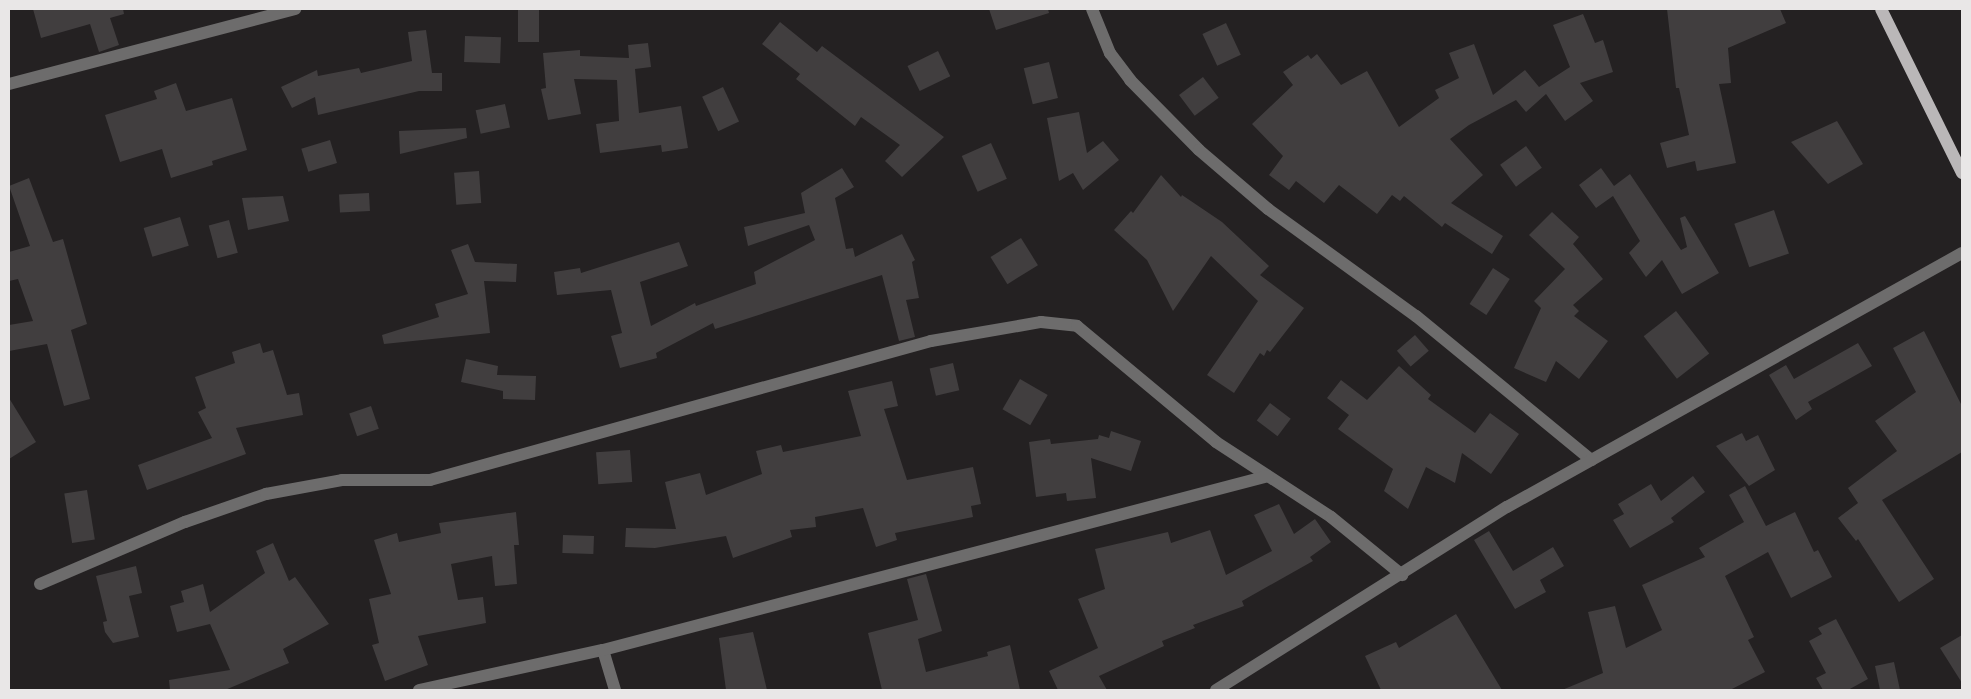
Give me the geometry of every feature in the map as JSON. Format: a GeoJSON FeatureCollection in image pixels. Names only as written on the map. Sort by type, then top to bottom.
{"type":"FeatureCollection","features":[{"type":"Feature","properties":{"kind":"main road"},"geometry":{"type":"LineString","coordinates":[[1881,9],[1962,173]]}},
{"type":"Feature","properties":{"kind":"street"},"geometry":{"type":"LineString","coordinates":[[9,84],[295,9]]}},
{"type":"Feature","properties":{"kind":"street"},"geometry":{"type":"LineString","coordinates":[[1092,9],[1110,53],[1130,80],[1198,150],[1268,209],[1416,316],[1591,460]]}},
{"type":"Feature","properties":{"kind":"street"},"geometry":{"type":"LineString","coordinates":[[1216,690],[1402,575],[1507,507],[1962,253]]}},
{"type":"Feature","properties":{"kind":"street"},"geometry":{"type":"LineString","coordinates":[[40,584],[185,522],[266,494],[342,480],[430,480],[932,341],[1041,322],[1077,326],[1216,442],[1331,517],[1402,575]]}},
{"type":"Feature","properties":{"kind":"street"},"geometry":{"type":"LineString","coordinates":[[419,690],[602,650],[1268,476]]}},
{"type":"Feature","properties":{"kind":"street"},"geometry":{"type":"LineString","coordinates":[[602,650],[615,690]]}},
{"type":"Feature","properties":{"kind":"building"},"geometry":{"type":"Polygon","coordinates":[[[33,9],[123,9],[124,14],[110,18],[119,45],[99,52],[90,24],[41,38],[33,9]]]}},
{"type":"Feature","properties":{"kind":"building"},"geometry":{"type":"Polygon","coordinates":[[[989,9],[1048,9],[1049,13],[996,30],[989,9]]]}},
{"type":"Feature","properties":{"kind":"building"},"geometry":{"type":"Polygon","coordinates":[[[1667,9],[1780,9],[1786,23],[1728,48],[1731,83],[1719,84],[1736,163],[1697,171],[1695,161],[1667,168],[1660,143],[1689,135],[1679,88],[1676,88],[1667,9]]]}},
{"type":"Feature","properties":{"kind":"building"},"geometry":{"type":"Polygon","coordinates":[[[518,10],[539,10],[539,42],[518,42],[518,10]]]}},
{"type":"Feature","properties":{"kind":"building"},"geometry":{"type":"Polygon","coordinates":[[[1583,14],[1595,43],[1603,40],[1613,72],[1580,83],[1593,101],[1565,121],[1546,94],[1526,112],[1516,100],[1469,125],[1450,139],[1483,175],[1451,203],[1503,236],[1492,254],[1445,223],[1442,227],[1404,196],[1400,201],[1392,195],[1377,214],[1339,185],[1324,203],[1296,181],[1289,190],[1269,175],[1283,156],[1252,124],[1293,85],[1283,72],[1308,55],[1311,59],[1317,54],[1341,85],[1367,71],[1399,127],[1439,98],[1435,90],[1459,78],[1449,53],[1474,44],[1493,95],[1525,70],[1539,87],[1570,67],[1553,25],[1583,14]]]}},
{"type":"Feature","properties":{"kind":"building"},"geometry":{"type":"Polygon","coordinates":[[[780,22],[817,52],[822,46],[944,137],[902,177],[885,161],[900,145],[861,117],[855,126],[796,79],[800,74],[762,44],[780,22]]]}},
{"type":"Feature","properties":{"kind":"building"},"geometry":{"type":"Polygon","coordinates":[[[1226,23],[1241,55],[1217,66],[1202,34],[1226,23]]]}},
{"type":"Feature","properties":{"kind":"building"},"geometry":{"type":"Polygon","coordinates":[[[426,30],[432,73],[442,73],[442,91],[419,91],[318,115],[315,97],[292,108],[281,87],[317,70],[318,76],[359,68],[361,73],[412,61],[408,32],[426,30]]]}},
{"type":"Feature","properties":{"kind":"building"},"geometry":{"type":"Polygon","coordinates":[[[465,36],[501,37],[500,63],[464,62],[465,36]]]}},
{"type":"Feature","properties":{"kind":"building"},"geometry":{"type":"Polygon","coordinates":[[[648,43],[651,67],[635,69],[639,113],[681,106],[688,148],[662,152],[661,145],[600,153],[596,124],[619,121],[617,80],[574,79],[581,114],[548,120],[541,89],[546,88],[543,53],[580,50],[580,56],[629,58],[628,45],[648,43]]]}},
{"type":"Feature","properties":{"kind":"building"},"geometry":{"type":"Polygon","coordinates":[[[938,51],[950,76],[920,91],[907,66],[938,51]]]}},
{"type":"Feature","properties":{"kind":"building"},"geometry":{"type":"Polygon","coordinates":[[[1049,62],[1058,98],[1033,104],[1024,68],[1049,62]]]}},
{"type":"Feature","properties":{"kind":"building"},"geometry":{"type":"Polygon","coordinates":[[[1203,77],[1219,98],[1195,116],[1179,95],[1203,77]]]}},
{"type":"Feature","properties":{"kind":"building"},"geometry":{"type":"Polygon","coordinates":[[[176,83],[186,111],[232,98],[247,150],[212,161],[213,165],[171,178],[162,149],[120,162],[105,115],[157,99],[154,91],[176,83]]]}},
{"type":"Feature","properties":{"kind":"building"},"geometry":{"type":"Polygon","coordinates":[[[723,87],[739,121],[718,131],[702,97],[723,87]]]}},
{"type":"Feature","properties":{"kind":"building"},"geometry":{"type":"Polygon","coordinates":[[[505,104],[510,127],[481,134],[476,110],[505,104]]]}},
{"type":"Feature","properties":{"kind":"building"},"geometry":{"type":"Polygon","coordinates":[[[1079,112],[1087,153],[1103,141],[1119,160],[1083,190],[1073,173],[1059,181],[1047,118],[1079,112]]]}},
{"type":"Feature","properties":{"kind":"building"},"geometry":{"type":"Polygon","coordinates":[[[1837,121],[1863,164],[1828,184],[1791,142],[1837,121]]]}},
{"type":"Feature","properties":{"kind":"building"},"geometry":{"type":"Polygon","coordinates":[[[466,128],[467,138],[400,154],[399,131],[466,128]]]}},
{"type":"Feature","properties":{"kind":"building"},"geometry":{"type":"Polygon","coordinates":[[[330,140],[337,163],[308,172],[301,149],[330,140]]]}},
{"type":"Feature","properties":{"kind":"building"},"geometry":{"type":"Polygon","coordinates":[[[991,143],[1007,179],[978,192],[962,156],[991,143]]]}},
{"type":"Feature","properties":{"kind":"building"},"geometry":{"type":"Polygon","coordinates":[[[1526,146],[1542,168],[1516,187],[1500,165],[1526,146]]]}},
{"type":"Feature","properties":{"kind":"building"},"geometry":{"type":"Polygon","coordinates":[[[842,168],[854,187],[835,198],[846,249],[853,248],[855,257],[902,234],[915,260],[912,262],[919,298],[906,300],[915,337],[899,341],[882,275],[715,329],[713,323],[656,353],[657,358],[620,368],[611,336],[622,333],[611,290],[557,295],[554,272],[580,268],[581,273],[679,242],[688,266],[640,282],[651,326],[695,303],[696,306],[756,284],[754,272],[815,240],[809,225],[748,246],[744,227],[805,213],[801,193],[842,168]]]}},
{"type":"Feature","properties":{"kind":"building"},"geometry":{"type":"Polygon","coordinates":[[[1601,168],[1614,186],[1630,174],[1681,250],[1687,247],[1680,218],[1685,216],[1719,273],[1682,294],[1662,260],[1646,277],[1629,253],[1640,241],[1613,196],[1596,208],[1579,185],[1601,168]]]}},
{"type":"Feature","properties":{"kind":"building"},"geometry":{"type":"Polygon","coordinates":[[[479,171],[481,203],[456,205],[454,173],[479,171]]]}},
{"type":"Feature","properties":{"kind":"building"},"geometry":{"type":"Polygon","coordinates":[[[1161,175],[1181,197],[1182,195],[1222,222],[1269,266],[1260,275],[1304,308],[1270,352],[1267,350],[1264,356],[1260,353],[1234,393],[1207,375],[1258,301],[1211,256],[1173,311],[1147,260],[1114,230],[1131,211],[1133,213],[1161,175]]]}},
{"type":"Feature","properties":{"kind":"building"},"geometry":{"type":"Polygon","coordinates":[[[29,178],[53,242],[63,239],[87,324],[71,330],[90,399],[64,406],[47,344],[9,351],[9,325],[33,321],[18,279],[9,281],[9,252],[30,246],[9,186],[29,178]]]}},
{"type":"Feature","properties":{"kind":"building"},"geometry":{"type":"Polygon","coordinates":[[[369,193],[370,211],[340,213],[339,195],[369,193]]]}},
{"type":"Feature","properties":{"kind":"building"},"geometry":{"type":"Polygon","coordinates":[[[283,196],[289,221],[248,230],[242,198],[283,196]]]}},
{"type":"Feature","properties":{"kind":"building"},"geometry":{"type":"Polygon","coordinates":[[[1774,210],[1789,253],[1749,267],[1734,224],[1774,210]]]}},
{"type":"Feature","properties":{"kind":"building"},"geometry":{"type":"Polygon","coordinates":[[[1552,212],[1579,237],[1573,244],[1603,279],[1573,305],[1579,311],[1574,316],[1608,341],[1579,379],[1556,361],[1546,382],[1514,368],[1541,308],[1534,301],[1565,269],[1529,235],[1552,212]]]}},
{"type":"Feature","properties":{"kind":"building"},"geometry":{"type":"Polygon","coordinates":[[[180,217],[189,246],[152,257],[144,228],[180,217]]]}},
{"type":"Feature","properties":{"kind":"building"},"geometry":{"type":"Polygon","coordinates":[[[229,220],[238,253],[218,258],[209,225],[229,220]]]}},
{"type":"Feature","properties":{"kind":"building"},"geometry":{"type":"Polygon","coordinates":[[[1021,238],[1038,265],[1007,284],[990,257],[1021,238]]]}},
{"type":"Feature","properties":{"kind":"building"},"geometry":{"type":"Polygon","coordinates":[[[468,244],[475,262],[517,264],[516,282],[484,281],[490,333],[384,344],[382,335],[439,317],[435,304],[468,294],[451,250],[468,244]]]}},
{"type":"Feature","properties":{"kind":"building"},"geometry":{"type":"Polygon","coordinates":[[[1493,268],[1510,279],[1486,315],[1470,304],[1493,268]]]}},
{"type":"Feature","properties":{"kind":"building"},"geometry":{"type":"Polygon","coordinates":[[[1676,311],[1709,354],[1677,379],[1644,336],[1676,311]]]}},
{"type":"Feature","properties":{"kind":"building"},"geometry":{"type":"Polygon","coordinates":[[[1924,331],[1962,406],[1962,452],[1882,500],[1934,579],[1899,602],[1858,539],[1856,541],[1838,518],[1858,503],[1848,488],[1897,451],[1875,421],[1916,392],[1893,348],[1924,331]]]}},
{"type":"Feature","properties":{"kind":"building"},"geometry":{"type":"Polygon","coordinates":[[[1415,335],[1429,351],[1411,367],[1397,351],[1415,335]]]}},
{"type":"Feature","properties":{"kind":"building"},"geometry":{"type":"Polygon","coordinates":[[[260,343],[263,353],[273,350],[287,395],[299,393],[303,415],[236,428],[246,454],[147,490],[138,465],[212,438],[198,412],[206,408],[195,377],[235,363],[232,352],[260,343]]]}},
{"type":"Feature","properties":{"kind":"building"},"geometry":{"type":"Polygon","coordinates":[[[1858,343],[1872,366],[1808,402],[1812,409],[1796,420],[1769,375],[1786,365],[1794,379],[1858,343]]]}},
{"type":"Feature","properties":{"kind":"building"},"geometry":{"type":"Polygon","coordinates":[[[466,359],[498,366],[497,375],[536,376],[535,400],[503,399],[503,391],[461,382],[466,359]]]}},
{"type":"Feature","properties":{"kind":"building"},"geometry":{"type":"Polygon","coordinates":[[[953,363],[959,390],[936,396],[930,368],[953,363]]]}},
{"type":"Feature","properties":{"kind":"building"},"geometry":{"type":"Polygon","coordinates":[[[1399,366],[1431,395],[1428,399],[1475,433],[1490,413],[1519,434],[1491,474],[1462,453],[1455,483],[1426,467],[1408,509],[1384,491],[1393,469],[1338,429],[1349,415],[1327,398],[1341,380],[1367,400],[1399,366]]]}},
{"type":"Feature","properties":{"kind":"building"},"geometry":{"type":"Polygon","coordinates":[[[1020,379],[1048,395],[1030,425],[1002,409],[1020,379]]]}},
{"type":"Feature","properties":{"kind":"building"},"geometry":{"type":"Polygon","coordinates":[[[892,381],[898,406],[884,409],[907,480],[973,467],[981,504],[971,506],[973,517],[895,533],[897,540],[876,547],[863,508],[815,517],[816,527],[790,530],[792,537],[733,558],[726,536],[655,548],[625,547],[626,528],[676,529],[665,482],[700,473],[706,495],[762,474],[756,451],[781,445],[783,452],[861,436],[848,391],[892,381]]]}},
{"type":"Feature","properties":{"kind":"building"},"geometry":{"type":"Polygon","coordinates":[[[9,398],[36,442],[9,459],[9,398]]]}},
{"type":"Feature","properties":{"kind":"building"},"geometry":{"type":"Polygon","coordinates":[[[1270,403],[1291,419],[1278,436],[1257,421],[1270,403]]]}},
{"type":"Feature","properties":{"kind":"building"},"geometry":{"type":"Polygon","coordinates":[[[371,406],[379,429],[357,436],[349,413],[371,406]]]}},
{"type":"Feature","properties":{"kind":"building"},"geometry":{"type":"Polygon","coordinates":[[[1111,431],[1141,441],[1131,471],[1091,458],[1096,498],[1067,501],[1066,493],[1036,497],[1029,442],[1050,439],[1051,444],[1098,439],[1099,435],[1109,438],[1111,431]]]}},
{"type":"Feature","properties":{"kind":"building"},"geometry":{"type":"Polygon","coordinates":[[[1742,433],[1746,441],[1758,435],[1775,470],[1749,486],[1716,446],[1742,433]]]}},
{"type":"Feature","properties":{"kind":"building"},"geometry":{"type":"Polygon","coordinates":[[[630,450],[632,482],[598,484],[596,452],[630,450]]]}},
{"type":"Feature","properties":{"kind":"building"},"geometry":{"type":"Polygon","coordinates":[[[1693,476],[1705,492],[1671,518],[1674,522],[1630,548],[1613,520],[1624,514],[1618,504],[1651,484],[1661,501],[1693,476]]]}},
{"type":"Feature","properties":{"kind":"building"},"geometry":{"type":"Polygon","coordinates":[[[1745,486],[1766,526],[1795,512],[1814,552],[1818,550],[1832,577],[1791,598],[1768,552],[1725,576],[1754,637],[1748,640],[1765,672],[1730,690],[1562,690],[1603,673],[1588,612],[1615,606],[1626,648],[1662,630],[1642,585],[1705,557],[1699,548],[1744,522],[1729,495],[1745,486]]]}},
{"type":"Feature","properties":{"kind":"building"},"geometry":{"type":"Polygon","coordinates":[[[87,490],[95,539],[72,543],[64,494],[87,490]]]}},
{"type":"Feature","properties":{"kind":"building"},"geometry":{"type":"Polygon","coordinates":[[[1279,504],[1294,534],[1315,519],[1331,542],[1310,557],[1313,561],[1242,601],[1244,606],[1193,625],[1195,628],[1162,641],[1164,646],[1099,676],[1107,690],[1058,690],[1049,671],[1098,648],[1078,599],[1105,589],[1095,549],[1168,532],[1171,543],[1210,530],[1226,575],[1272,551],[1254,515],[1279,504]]]}},
{"type":"Feature","properties":{"kind":"building"},"geometry":{"type":"Polygon","coordinates":[[[516,512],[519,545],[514,545],[517,584],[495,586],[492,556],[451,564],[458,600],[483,597],[486,623],[418,636],[428,665],[385,681],[372,645],[379,643],[369,599],[391,594],[374,540],[397,533],[399,542],[441,533],[439,523],[516,512]]]}},
{"type":"Feature","properties":{"kind":"building"},"geometry":{"type":"Polygon","coordinates":[[[1489,531],[1513,571],[1553,547],[1564,566],[1540,580],[1546,592],[1515,609],[1474,540],[1489,531]]]}},
{"type":"Feature","properties":{"kind":"building"},"geometry":{"type":"Polygon","coordinates":[[[563,535],[594,536],[593,554],[562,553],[563,535]]]}},
{"type":"Feature","properties":{"kind":"building"},"geometry":{"type":"Polygon","coordinates":[[[273,543],[289,581],[295,577],[329,624],[283,649],[289,663],[225,690],[170,690],[169,680],[230,670],[210,624],[177,632],[170,606],[184,602],[181,591],[203,584],[210,612],[265,573],[256,551],[273,543]]]}},
{"type":"Feature","properties":{"kind":"building"},"geometry":{"type":"Polygon","coordinates":[[[136,566],[142,593],[129,596],[139,637],[113,643],[105,632],[103,622],[107,621],[96,576],[136,566]]]}},
{"type":"Feature","properties":{"kind":"building"},"geometry":{"type":"Polygon","coordinates":[[[926,574],[942,631],[918,639],[926,672],[988,656],[987,652],[1010,645],[1020,690],[882,690],[868,633],[918,620],[907,579],[926,574]]]}},
{"type":"Feature","properties":{"kind":"building"},"geometry":{"type":"Polygon","coordinates":[[[1456,614],[1502,690],[1381,690],[1365,656],[1396,642],[1399,648],[1456,614]]]}},
{"type":"Feature","properties":{"kind":"building"},"geometry":{"type":"Polygon","coordinates":[[[1836,619],[1868,679],[1848,690],[1823,690],[1816,678],[1826,673],[1809,641],[1822,634],[1818,628],[1836,619]]]}},
{"type":"Feature","properties":{"kind":"building"},"geometry":{"type":"Polygon","coordinates":[[[753,632],[767,690],[726,690],[719,638],[753,632]]]}},
{"type":"Feature","properties":{"kind":"building"},"geometry":{"type":"Polygon","coordinates":[[[1962,635],[1962,683],[1940,648],[1962,635]]]}},
{"type":"Feature","properties":{"kind":"building"},"geometry":{"type":"Polygon","coordinates":[[[1894,662],[1900,690],[1880,690],[1875,666],[1894,662]]]}}]}
